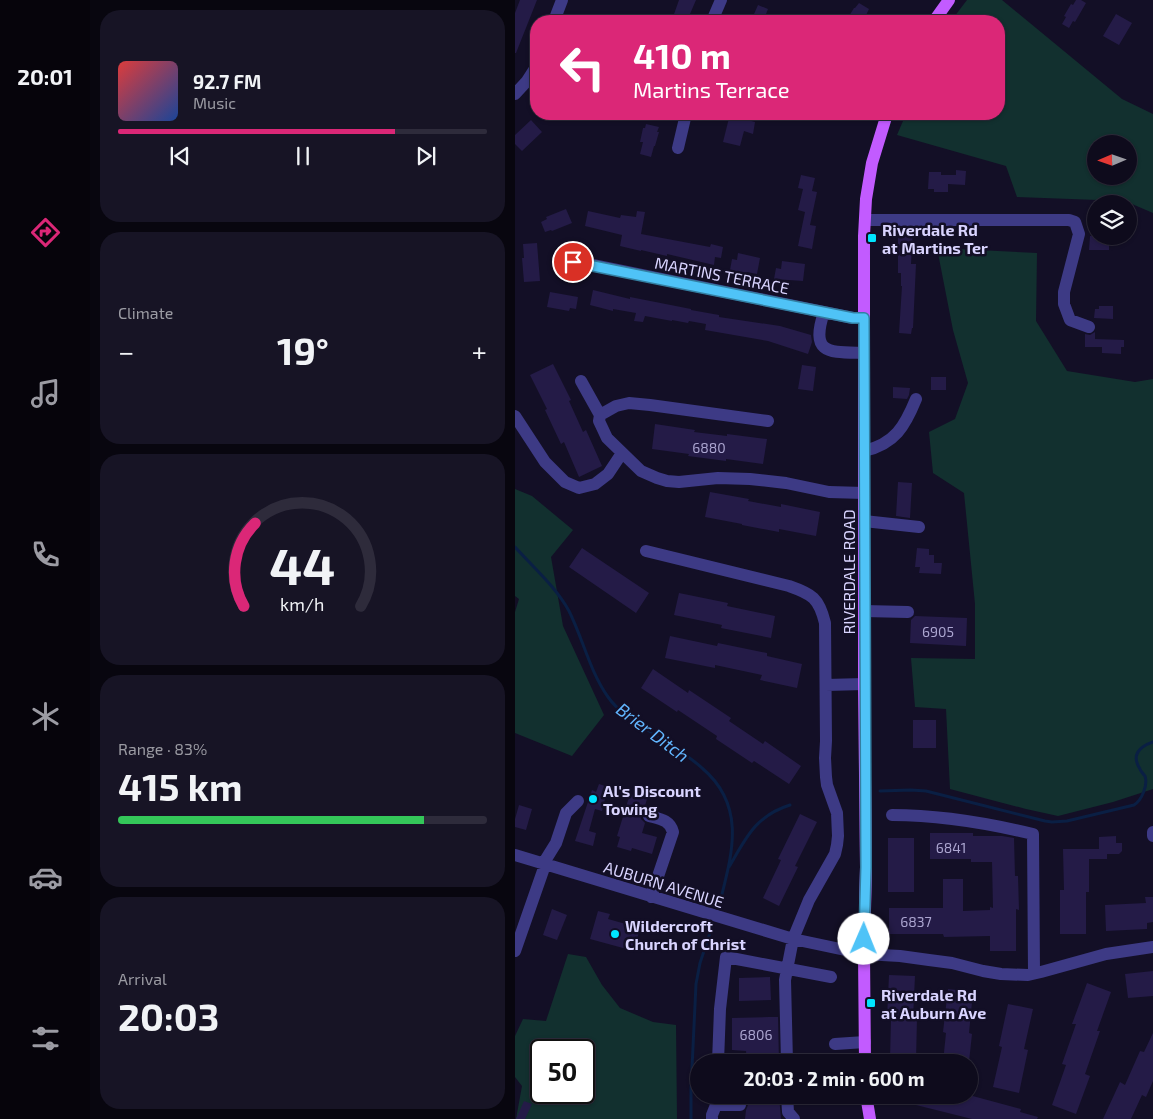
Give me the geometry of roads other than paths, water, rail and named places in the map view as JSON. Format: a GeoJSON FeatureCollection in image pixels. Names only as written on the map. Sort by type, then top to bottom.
{"type":"FeatureCollection","features":[{"type":"Feature","properties":{"kind":"main road"},"geometry":{"type":"LineString","coordinates":[[938,15],[949,0]]}},
{"type":"Feature","properties":{"kind":"main road","name":"RIVERDALE ROAD"},"geometry":{"type":"LineString","coordinates":[[865,1054],[864,236],[872,162],[885,120]]}},
{"type":"Feature","properties":{"kind":"main road"},"geometry":{"type":"LineString","coordinates":[[867,1104],[869,1119]]}},
{"type":"Feature","properties":{"kind":"street"},"geometry":{"type":"LineString","coordinates":[[556,15],[562,0]]}},
{"type":"Feature","properties":{"kind":"street"},"geometry":{"type":"LineString","coordinates":[[715,15],[721,0]]}},
{"type":"Feature","properties":{"kind":"street"},"geometry":{"type":"LineString","coordinates":[[515,94],[530,76]]}},
{"type":"Feature","properties":{"kind":"street"},"geometry":{"type":"LineString","coordinates":[[679,148],[685,120]]}},
{"type":"Feature","properties":{"kind":"street"},"geometry":{"type":"LineString","coordinates":[[865,220],[1069,220],[1075,222],[1079,234],[1064,292],[1063,304],[1070,320],[1089,327]]}},
{"type":"Feature","properties":{"kind":"street","name":"MARTINS TERRACE"},"geometry":{"type":"LineString","coordinates":[[573,262],[853,318],[864,318]]}},
{"type":"Feature","properties":{"kind":"street"},"geometry":{"type":"LineString","coordinates":[[824,312],[819,335],[822,346],[833,352],[864,353]]}},
{"type":"Feature","properties":{"kind":"street"},"geometry":{"type":"LineString","coordinates":[[581,381],[600,415],[599,421],[607,438],[641,470],[667,481],[750,478],[829,492],[864,493]]}},
{"type":"Feature","properties":{"kind":"street"},"geometry":{"type":"LineString","coordinates":[[864,450],[891,440],[907,420],[916,399]]}},
{"type":"Feature","properties":{"kind":"street"},"geometry":{"type":"LineString","coordinates":[[600,415],[616,406],[629,403],[767,421]]}},
{"type":"Feature","properties":{"kind":"street"},"geometry":{"type":"LineString","coordinates":[[515,416],[545,462],[565,482],[579,488],[595,484],[608,474],[622,453]]}},
{"type":"Feature","properties":{"kind":"street"},"geometry":{"type":"LineString","coordinates":[[864,521],[919,527]]}},
{"type":"Feature","properties":{"kind":"street"},"geometry":{"type":"LineString","coordinates":[[646,551],[789,586],[807,593],[821,608],[825,622],[826,777],[837,813],[837,845],[835,854],[809,900],[793,939],[785,980],[787,1054]]}},
{"type":"Feature","properties":{"kind":"street"},"geometry":{"type":"LineString","coordinates":[[864,611],[908,612]]}},
{"type":"Feature","properties":{"kind":"street"},"geometry":{"type":"LineString","coordinates":[[826,684],[864,684]]}},
{"type":"Feature","properties":{"kind":"street"},"geometry":{"type":"LineString","coordinates":[[515,951],[544,865],[560,834],[566,813],[578,801]]}},
{"type":"Feature","properties":{"kind":"street"},"geometry":{"type":"LineString","coordinates":[[892,815],[938,817],[1033,834],[1034,974]]}},
{"type":"Feature","properties":{"kind":"street"},"geometry":{"type":"LineString","coordinates":[[649,816],[667,821],[673,832],[651,897]]}},
{"type":"Feature","properties":{"kind":"street","name":"AUBURN AVENUE"},"geometry":{"type":"LineString","coordinates":[[515,855],[793,939],[864,954],[900,956],[952,963],[1001,974],[1034,974],[1106,954],[1153,947]]}},
{"type":"Feature","properties":{"kind":"street"},"geometry":{"type":"LineString","coordinates":[[718,1054],[720,1009],[726,958],[831,977]]}},
{"type":"Feature","properties":{"kind":"street"},"geometry":{"type":"LineString","coordinates":[[835,1044],[865,1042]]}},
{"type":"Feature","properties":{"kind":"street"},"geometry":{"type":"LineString","coordinates":[[712,1119],[711,1115],[715,1104]]}},
{"type":"Feature","properties":{"kind":"street"},"geometry":{"type":"LineString","coordinates":[[735,1104],[740,1105]]}},
{"type":"Feature","properties":{"kind":"street"},"geometry":{"type":"LineString","coordinates":[[788,1104],[788,1112],[794,1119]]}},
{"type":"Feature","properties":{"kind":"waterway","name":"Brier Ditch"},"geometry":{"type":"LineString","coordinates":[[515,547],[551,585],[564,602],[596,677],[618,709],[697,763],[716,783],[725,798],[731,814],[732,831],[729,866],[720,902]]}},
{"type":"Feature","properties":{"kind":"waterway"},"geometry":{"type":"LineString","coordinates":[[880,791],[926,791],[1045,821],[1067,821],[1137,803],[1144,792],[1146,780],[1137,764],[1136,756],[1140,749],[1153,742]]}},
{"type":"Feature","properties":{"kind":"waterway"},"geometry":{"type":"LineString","coordinates":[[729,867],[753,829],[768,815],[790,805]]}},
{"type":"Feature","properties":{"kind":"waterway","name":"Brier Ditch"},"geometry":{"type":"LineString","coordinates":[[691,1119],[696,984],[700,963],[712,927]]}},
{"type":"Feature","properties":{"kind":"place","name":"Riverdale Rd at Martins Ter"},"geometry":{"type":"Point","coordinates":[872,238]}},
{"type":"Feature","properties":{"kind":"place","name":"Al's Discount Towing"},"geometry":{"type":"Point","coordinates":[593,799]}},
{"type":"Feature","properties":{"kind":"place","name":"Wildercroft Church of Christ"},"geometry":{"type":"Point","coordinates":[615,934]}},
{"type":"Feature","properties":{"kind":"place","name":"Riverdale Rd at Auburn Ave"},"geometry":{"type":"Point","coordinates":[871,1003]}}]}
